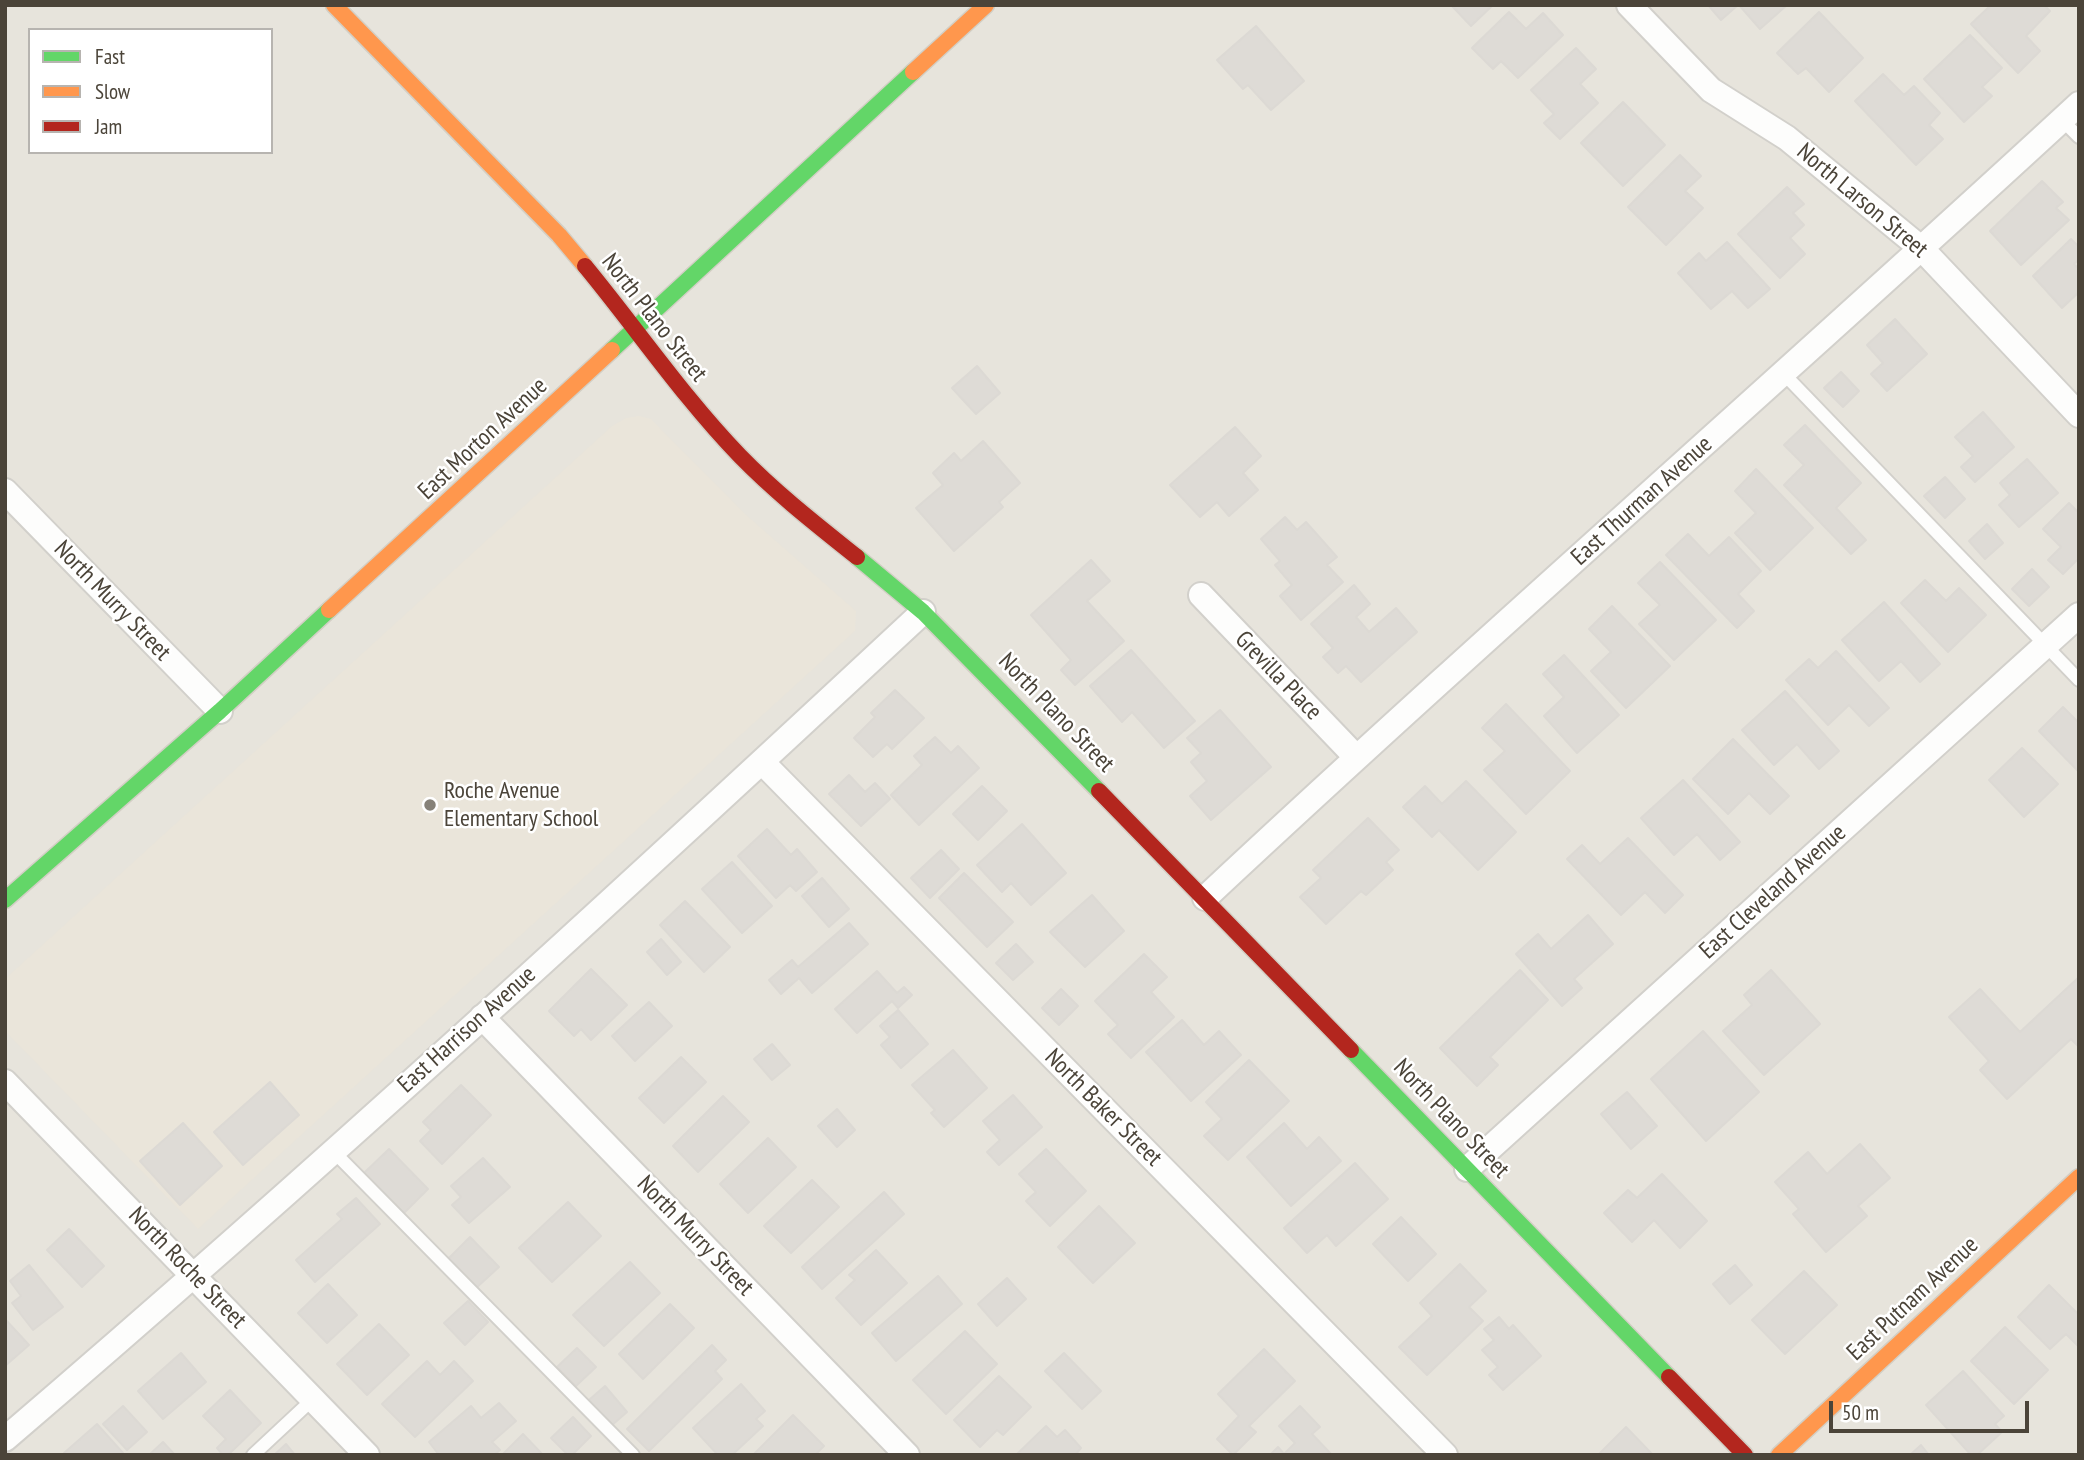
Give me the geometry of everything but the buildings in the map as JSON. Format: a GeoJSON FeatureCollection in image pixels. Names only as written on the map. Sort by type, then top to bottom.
{"type":"FeatureCollection","features":[{"type":"Feature","properties":{"kind":"main road","name":"North Plano Street"},"geometry":{"type":"LineString","coordinates":[[334,5],[559,235],[694,404],[740,456],[795,506],[923,612],[1027,715],[1745,1455]]}},
{"type":"Feature","properties":{"kind":"main road","name":"East Morton Avenue"},"geometry":{"type":"LineString","coordinates":[[5,900],[220,711],[986,5]]}},
{"type":"Feature","properties":{"kind":"main road","name":"East Putnam Avenue"},"geometry":{"type":"LineString","coordinates":[[1779,1455],[2079,1177]]}},
{"type":"Feature","properties":{"kind":"street","name":"North Larson Street"},"geometry":{"type":"LineString","coordinates":[[1629,5],[1711,90],[1787,138],[1922,250],[2079,415]]}},
{"type":"Feature","properties":{"kind":"street","name":"East Thurman Avenue"},"geometry":{"type":"LineString","coordinates":[[1205,898],[1356,757],[1922,250],[2073,120]]}},
{"type":"Feature","properties":{"kind":"street","name":"North Murry Street"},"geometry":{"type":"LineString","coordinates":[[5,491],[220,711]]}},
{"type":"Feature","properties":{"kind":"street","name":"Grevilla Place"},"geometry":{"type":"LineString","coordinates":[[1200,595],[1356,757]]}},
{"type":"Feature","properties":{"kind":"street","name":"East Harrison Avenue"},"geometry":{"type":"LineString","coordinates":[[5,1439],[195,1277],[762,762],[923,612]]}},
{"type":"Feature","properties":{"kind":"street","name":"East Cleveland Avenue"},"geometry":{"type":"LineString","coordinates":[[1468,1170],[2079,615]]}},
{"type":"Feature","properties":{"kind":"street","name":"North Baker Street"},"geometry":{"type":"LineString","coordinates":[[762,762],[1445,1455]]}},
{"type":"Feature","properties":{"kind":"street","name":"North Murry Street"},"geometry":{"type":"LineString","coordinates":[[482,1017],[907,1455]]}},
{"type":"Feature","properties":{"kind":"street","name":"North Roche Street"},"geometry":{"type":"LineString","coordinates":[[5,1082],[368,1455]]}},
{"type":"Feature","properties":{"kind":"lane"},"geometry":{"type":"LineString","coordinates":[[1784,374],[2079,680]]}},
{"type":"Feature","properties":{"kind":"lane"},"geometry":{"type":"LineString","coordinates":[[333,1151],[633,1455]]}},
{"type":"Feature","properties":{"kind":"lane"},"geometry":{"type":"LineString","coordinates":[[253,1455],[313,1399]]}},
{"type":"Feature","properties":{"kind":"shaded area"},"geometry":{"type":"Polygon","coordinates":[[[5,5],[2079,5],[2079,1455],[5,1455],[5,5]]]}},
{"type":"Feature","properties":{"kind":"shaded area","name":"Roche Avenue Elementary School"},"geometry":{"type":"Polygon","coordinates":[[[639,416],[651,419],[745,514],[856,611],[855,631],[198,1229],[5,1031],[5,979],[612,426],[626,418],[639,416]]]}},
{"type":"Feature","properties":{"kind":"traffic: fast"},"geometry":{"type":"LineString","coordinates":[[612,350],[913,72]]}},
{"type":"Feature","properties":{"kind":"traffic: fast"},"geometry":{"type":"LineString","coordinates":[[857,557],[923,612],[1099,791]]}},
{"type":"Feature","properties":{"kind":"traffic: fast"},"geometry":{"type":"LineString","coordinates":[[5,900],[220,711],[329,610]]}},
{"type":"Feature","properties":{"kind":"traffic: fast"},"geometry":{"type":"LineString","coordinates":[[1351,1050],[1669,1377]]}},
{"type":"Feature","properties":{"kind":"traffic: slow"},"geometry":{"type":"LineString","coordinates":[[334,5],[559,235],[585,266]]}},
{"type":"Feature","properties":{"kind":"traffic: slow"},"geometry":{"type":"LineString","coordinates":[[913,72],[986,5]]}},
{"type":"Feature","properties":{"kind":"traffic: slow"},"geometry":{"type":"LineString","coordinates":[[329,610],[612,350]]}},
{"type":"Feature","properties":{"kind":"traffic: slow"},"geometry":{"type":"LineString","coordinates":[[1779,1455],[2079,1177]]}},
{"type":"Feature","properties":{"kind":"traffic: jam"},"geometry":{"type":"LineString","coordinates":[[585,266],[680,387],[740,456],[782,496],[857,557]]}},
{"type":"Feature","properties":{"kind":"traffic: jam"},"geometry":{"type":"LineString","coordinates":[[1099,791],[1351,1050]]}},
{"type":"Feature","properties":{"kind":"traffic: jam"},"geometry":{"type":"LineString","coordinates":[[1669,1377],[1745,1455]]}},
{"type":"Feature","properties":{"kind":"place","name":"Roche Avenue Elementary School"},"geometry":{"type":"Point","coordinates":[430,805]}}]}
